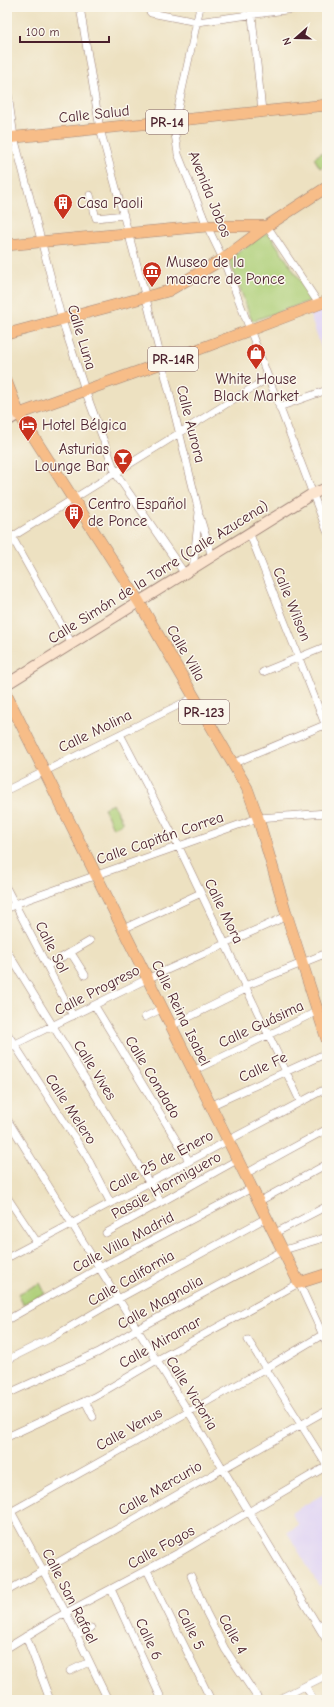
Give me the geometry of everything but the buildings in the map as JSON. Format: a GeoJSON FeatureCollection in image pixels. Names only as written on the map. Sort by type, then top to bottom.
{"type":"FeatureCollection","features":[{"type":"Feature","properties":{"kind":"main road","name":"Calle Salud"},"geometry":{"type":"LineString","coordinates":[[10,138],[327,105]]}},
{"type":"Feature","properties":{"kind":"main road"},"geometry":{"type":"LineString","coordinates":[[7,334],[168,291],[223,259],[267,226],[327,187]]}},
{"type":"Feature","properties":{"kind":"main road"},"geometry":{"type":"LineString","coordinates":[[7,245],[207,226],[267,226]]}},
{"type":"Feature","properties":{"kind":"main road","name":"PR-14R"},"geometry":{"type":"LineString","coordinates":[[19,414],[323,303]]}},
{"type":"Feature","properties":{"kind":"main road","name":"Calle Villa"},"geometry":{"type":"LineString","coordinates":[[7,383],[19,414],[139,602],[234,763],[247,788],[258,818],[287,916],[327,1040]]}},
{"type":"Feature","properties":{"kind":"main road","name":"Calle Reina Isabel"},"geometry":{"type":"LineString","coordinates":[[7,696],[123,929],[161,1009],[171,1026],[266,1218],[284,1250],[299,1283]]}},
{"type":"Feature","properties":{"kind":"main road","name":"Calle Miramar"},"geometry":{"type":"LineString","coordinates":[[299,1283],[327,1274]]}},
{"type":"Feature","properties":{"kind":"street","name":"Calle Aurora"},"geometry":{"type":"LineString","coordinates":[[80,7],[100,128],[146,298],[199,512],[189,571]]}},
{"type":"Feature","properties":{"kind":"street"},"geometry":{"type":"LineString","coordinates":[[146,7],[151,13],[197,22],[308,7]]}},
{"type":"Feature","properties":{"kind":"street","name":"Avenida Jobos"},"geometry":{"type":"LineString","coordinates":[[200,7],[174,127],[178,154],[207,226],[223,259],[327,531]]}},
{"type":"Feature","properties":{"kind":"street"},"geometry":{"type":"LineString","coordinates":[[251,7],[262,111]]}},
{"type":"Feature","properties":{"kind":"street","name":"Calle Luna"},"geometry":{"type":"LineString","coordinates":[[7,87],[10,138],[42,242],[62,320],[85,390],[116,474],[189,571]]}},
{"type":"Feature","properties":{"kind":"street"},"geometry":{"type":"LineString","coordinates":[[90,195],[96,218],[124,216]]}},
{"type":"Feature","properties":{"kind":"street"},"geometry":{"type":"LineString","coordinates":[[267,226],[323,303]]}},
{"type":"Feature","properties":{"kind":"street"},"geometry":{"type":"LineString","coordinates":[[72,644],[9,538],[74,500],[268,378]]}},
{"type":"Feature","properties":{"kind":"street"},"geometry":{"type":"LineString","coordinates":[[279,407],[327,390]]}},
{"type":"Feature","properties":{"kind":"street","name":"PR-14R"},"geometry":{"type":"LineString","coordinates":[[7,421],[19,414]]}},
{"type":"Feature","properties":{"kind":"street","name":"Calle Simón de la Torre (Calle Azucena)"},"geometry":{"type":"LineString","coordinates":[[7,684],[312,494],[327,488]]}},
{"type":"Feature","properties":{"kind":"street"},"geometry":{"type":"LineString","coordinates":[[199,512],[212,557]]}},
{"type":"Feature","properties":{"kind":"street","name":"Calle Wilson"},"geometry":{"type":"LineString","coordinates":[[250,532],[326,726]]}},
{"type":"Feature","properties":{"kind":"street"},"geometry":{"type":"LineString","coordinates":[[263,672],[327,646]]}},
{"type":"Feature","properties":{"kind":"street","name":"Calle Molina"},"geometry":{"type":"LineString","coordinates":[[7,790],[195,697]]}},
{"type":"Feature","properties":{"kind":"street"},"geometry":{"type":"LineString","coordinates":[[234,763],[326,726]]}},
{"type":"Feature","properties":{"kind":"street","name":"Calle Mora"},"geometry":{"type":"LineString","coordinates":[[120,734],[178,845],[300,1101]]}},
{"type":"Feature","properties":{"kind":"street","name":"Calle Capitán Correa"},"geometry":{"type":"LineString","coordinates":[[7,909],[15,904],[178,845],[258,818],[327,813]]}},
{"type":"Feature","properties":{"kind":"street","name":"Calle Sol"},"geometry":{"type":"LineString","coordinates":[[7,889],[73,1016]]}},
{"type":"Feature","properties":{"kind":"street"},"geometry":{"type":"LineString","coordinates":[[123,929],[201,893]]}},
{"type":"Feature","properties":{"kind":"street","name":"Calle Progreso"},"geometry":{"type":"LineString","coordinates":[[10,1046],[95,1006],[147,979],[287,916]]}},
{"type":"Feature","properties":{"kind":"street"},"geometry":{"type":"LineString","coordinates":[[47,966],[90,941]]}},
{"type":"Feature","properties":{"kind":"street","name":"Calle Vives"},"geometry":{"type":"LineString","coordinates":[[7,951],[52,1027],[150,1182],[161,1202]]}},
{"type":"Feature","properties":{"kind":"street"},"geometry":{"type":"LineString","coordinates":[[71,953],[85,975]]}},
{"type":"Feature","properties":{"kind":"street"},"geometry":{"type":"LineString","coordinates":[[171,1026],[246,987],[327,953]]}},
{"type":"Feature","properties":{"kind":"street","name":"Calle Condado"},"geometry":{"type":"LineString","coordinates":[[95,1006],[189,1161]]}},
{"type":"Feature","properties":{"kind":"street"},"geometry":{"type":"LineString","coordinates":[[145,1017],[161,1009]]}},
{"type":"Feature","properties":{"kind":"street","name":"Calle Guásima"},"geometry":{"type":"LineString","coordinates":[[193,1071],[268,1034],[318,1012]]}},
{"type":"Feature","properties":{"kind":"street","name":"Calle Melero"},"geometry":{"type":"LineString","coordinates":[[7,1033],[10,1046],[87,1157],[110,1202]]}},
{"type":"Feature","properties":{"kind":"street","name":"Calle Fe"},"geometry":{"type":"LineString","coordinates":[[210,1106],[327,1053]]}},
{"type":"Feature","properties":{"kind":"street","name":"Calle 25 de Enero"},"geometry":{"type":"LineString","coordinates":[[7,1258],[327,1088]]}},
{"type":"Feature","properties":{"kind":"street","name":"Calle Victoria"},"geometry":{"type":"LineString","coordinates":[[7,1119],[188,1411],[247,1512],[327,1641]]}},
{"type":"Feature","properties":{"kind":"street"},"geometry":{"type":"LineString","coordinates":[[245,1174],[327,1129]]}},
{"type":"Feature","properties":{"kind":"street","name":"Pasaje Hormiguero"},"geometry":{"type":"LineString","coordinates":[[106,1233],[237,1160]]}},
{"type":"Feature","properties":{"kind":"street"},"geometry":{"type":"LineString","coordinates":[[258,1202],[327,1164]]}},
{"type":"Feature","properties":{"kind":"street","name":"Calle Villa Madrid"},"geometry":{"type":"LineString","coordinates":[[7,1320],[99,1268],[252,1188]]}},
{"type":"Feature","properties":{"kind":"street"},"geometry":{"type":"LineString","coordinates":[[7,1197],[10,1209],[37,1242]]}},
{"type":"Feature","properties":{"kind":"street"},"geometry":{"type":"LineString","coordinates":[[275,1233],[327,1206]]}},
{"type":"Feature","properties":{"kind":"street","name":"Calle California"},"geometry":{"type":"LineString","coordinates":[[7,1360],[51,1338],[118,1299],[266,1218]]}},
{"type":"Feature","properties":{"kind":"street","name":"Calle Magnolia"},"geometry":{"type":"LineString","coordinates":[[7,1394],[99,1352],[137,1329],[284,1250],[327,1238]]}},
{"type":"Feature","properties":{"kind":"street","name":"Calle Reina Isabel"},"geometry":{"type":"LineString","coordinates":[[299,1283],[325,1333],[327,1344]]}},
{"type":"Feature","properties":{"kind":"street","name":"Calle Miramar"},"geometry":{"type":"LineString","coordinates":[[7,1437],[85,1401],[156,1360],[299,1283]]}},
{"type":"Feature","properties":{"kind":"street","name":"Calle Venus"},"geometry":{"type":"LineString","coordinates":[[9,1512],[265,1369],[325,1333]]}},
{"type":"Feature","properties":{"kind":"street"},"geometry":{"type":"LineString","coordinates":[[248,1340],[327,1466]]}},
{"type":"Feature","properties":{"kind":"street"},"geometry":{"type":"LineString","coordinates":[[85,1401],[93,1417]]}},
{"type":"Feature","properties":{"kind":"street","name":"Calle Mercurio"},"geometry":{"type":"LineString","coordinates":[[7,1591],[222,1468],[327,1410]]}},
{"type":"Feature","properties":{"kind":"street","name":"Calle Fogos"},"geometry":{"type":"LineString","coordinates":[[7,1648],[66,1613],[147,1570],[327,1466]]}},
{"type":"Feature","properties":{"kind":"street","name":"Calle San Rafael"},"geometry":{"type":"LineString","coordinates":[[7,1504],[9,1512],[66,1613],[108,1700]]}},
{"type":"Feature","properties":{"kind":"street","name":"Calle 5"},"geometry":{"type":"LineString","coordinates":[[147,1570],[211,1700]]}},
{"type":"Feature","properties":{"kind":"street","name":"Calle 4"},"geometry":{"type":"LineString","coordinates":[[191,1576],[225,1649],[259,1700]]}},
{"type":"Feature","properties":{"kind":"street","name":"Calle 6"},"geometry":{"type":"LineString","coordinates":[[111,1589],[129,1633],[162,1700]]}},
{"type":"Feature","properties":{"kind":"street"},"geometry":{"type":"LineString","coordinates":[[318,1626],[327,1621]]}},
{"type":"Feature","properties":{"kind":"street"},"geometry":{"type":"LineString","coordinates":[[76,1635],[91,1628]]}},
{"type":"Feature","properties":{"kind":"street"},"geometry":{"type":"LineString","coordinates":[[26,1636],[50,1700]]}},
{"type":"Feature","properties":{"kind":"street"},"geometry":{"type":"LineString","coordinates":[[70,1671],[89,1662]]}},
{"type":"Feature","properties":{"kind":"street"},"geometry":{"type":"LineString","coordinates":[[277,1700],[327,1675]]}},
{"type":"Feature","properties":{"kind":"street"},"geometry":{"type":"LineString","coordinates":[[306,1686],[313,1700]]}},
{"type":"Feature","properties":{"kind":"shaded area"},"geometry":{"type":"Polygon","coordinates":[[[327,306],[327,364],[309,313],[327,306]]]}},
{"type":"Feature","properties":{"kind":"shaded area"},"geometry":{"type":"Polygon","coordinates":[[[327,1492],[327,1582],[319,1586],[287,1532],[299,1525],[291,1513],[327,1492]]]}},
{"type":"Feature","properties":{"kind":"green space"},"geometry":{"type":"Polygon","coordinates":[[[327,149],[327,164],[320,168],[314,158],[327,149]]]}},
{"type":"Feature","properties":{"kind":"green space"},"geometry":{"type":"Polygon","coordinates":[[[268,232],[313,300],[252,321],[229,259],[268,232]]]}},
{"type":"Feature","properties":{"kind":"green space"},"geometry":{"type":"Polygon","coordinates":[[[113,804],[123,823],[113,828],[104,808],[113,804]]]}},
{"type":"Feature","properties":{"kind":"green space"},"geometry":{"type":"Polygon","coordinates":[[[40,1283],[45,1293],[23,1304],[18,1294],[40,1283]]]}},
{"type":"Feature","properties":{"kind":"place","name":"Casa Paoli"},"geometry":{"type":"Point","coordinates":[63,220]}},
{"type":"Feature","properties":{"kind":"place","name":"Museo de la masacre de Ponce"},"geometry":{"type":"Point","coordinates":[152,288]}},
{"type":"Feature","properties":{"kind":"place","name":"White House Black Market"},"geometry":{"type":"Point","coordinates":[256,370]}},
{"type":"Feature","properties":{"kind":"place","name":"Hotel Bélgica"},"geometry":{"type":"Point","coordinates":[28,442]}},
{"type":"Feature","properties":{"kind":"place","name":"Asturias Lounge Bar"},"geometry":{"type":"Point","coordinates":[123,475]}},
{"type":"Feature","properties":{"kind":"place","name":"Centro Español de Ponce"},"geometry":{"type":"Point","coordinates":[74,530]}}]}
